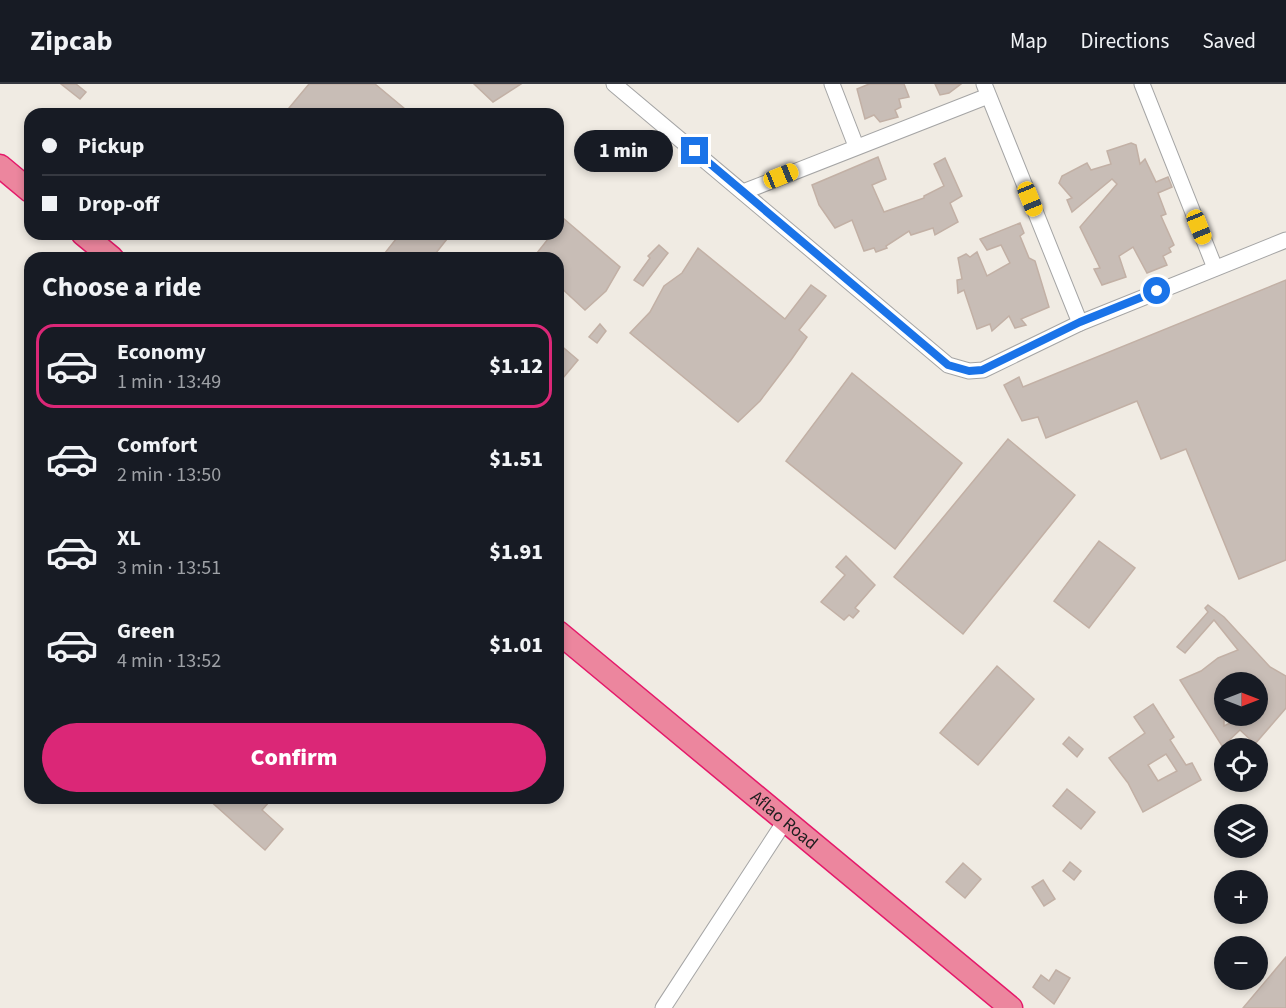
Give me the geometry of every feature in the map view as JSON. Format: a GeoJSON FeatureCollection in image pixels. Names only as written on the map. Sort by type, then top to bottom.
{"type":"FeatureCollection","features":[{"type":"Feature","properties":{"kind":"highway"},"geometry":{"type":"LineString","coordinates":[[0,166],[24,186]]}},
{"type":"Feature","properties":{"kind":"highway"},"geometry":{"type":"LineString","coordinates":[[90,240],[105,252]]}},
{"type":"Feature","properties":{"kind":"highway","name":"Aflao Road"},"geometry":{"type":"LineString","coordinates":[[564,637],[1011,1008]]}},
{"type":"Feature","properties":{"kind":"street"},"geometry":{"type":"LineString","coordinates":[[614,84],[948,365],[958,369],[982,370],[1080,322],[1286,240]]}},
{"type":"Feature","properties":{"kind":"street"},"geometry":{"type":"LineString","coordinates":[[832,84],[856,146]]}},
{"type":"Feature","properties":{"kind":"street"},"geometry":{"type":"LineString","coordinates":[[1142,84],[1215,268]]}},
{"type":"Feature","properties":{"kind":"street"},"geometry":{"type":"LineString","coordinates":[[743,192],[986,90],[1080,322]]}},
{"type":"Feature","properties":{"kind":"street"},"geometry":{"type":"LineString","coordinates":[[663,1008],[785,821]]}},
{"type":"Feature","properties":{"kind":"building"},"geometry":{"type":"Polygon","coordinates":[[[61,84],[76,84],[86,92],[80,99],[61,84]]]}},
{"type":"Feature","properties":{"kind":"building"},"geometry":{"type":"Polygon","coordinates":[[[309,84],[375,84],[404,108],[289,108],[309,84]]]}},
{"type":"Feature","properties":{"kind":"building"},"geometry":{"type":"Polygon","coordinates":[[[474,84],[521,84],[493,102],[474,84]]]}},
{"type":"Feature","properties":{"kind":"building"},"geometry":{"type":"Polygon","coordinates":[[[869,84],[904,84],[909,97],[899,99],[901,107],[895,110],[898,117],[880,122],[874,115],[865,119],[857,89],[869,84]]]}},
{"type":"Feature","properties":{"kind":"building"},"geometry":{"type":"Polygon","coordinates":[[[935,84],[961,84],[949,93],[940,95],[935,84]]]}},
{"type":"Feature","properties":{"kind":"building"},"geometry":{"type":"Polygon","coordinates":[[[1131,143],[1136,145],[1140,164],[1145,159],[1156,182],[1168,177],[1172,187],[1158,193],[1166,214],[1161,216],[1174,245],[1169,248],[1171,252],[1163,256],[1167,265],[1147,273],[1133,247],[1119,256],[1126,277],[1102,285],[1094,269],[1100,268],[1080,227],[1117,184],[1112,179],[1072,212],[1067,200],[1072,198],[1059,183],[1062,176],[1087,163],[1091,170],[1111,164],[1107,151],[1131,143]]]}},
{"type":"Feature","properties":{"kind":"building"},"geometry":{"type":"Polygon","coordinates":[[[878,157],[886,179],[872,185],[884,212],[924,198],[944,186],[934,164],[945,158],[962,196],[950,203],[958,222],[935,235],[933,228],[911,235],[909,231],[886,246],[887,248],[876,252],[874,248],[864,251],[852,220],[835,228],[819,205],[812,185],[878,157]]]}},
{"type":"Feature","properties":{"kind":"building"},"geometry":{"type":"Polygon","coordinates":[[[564,219],[620,267],[606,291],[585,310],[564,291],[564,252],[538,252],[547,240],[564,240],[564,219]]]}},
{"type":"Feature","properties":{"kind":"building"},"geometry":{"type":"Polygon","coordinates":[[[1020,223],[1024,233],[1020,236],[1029,258],[1035,261],[1049,307],[1021,319],[1026,325],[1015,328],[1009,316],[992,331],[990,324],[977,329],[964,290],[958,293],[957,280],[962,279],[958,258],[966,254],[970,257],[977,252],[987,276],[1010,263],[1001,245],[987,250],[980,239],[1020,223]]]}},
{"type":"Feature","properties":{"kind":"building"},"geometry":{"type":"Polygon","coordinates":[[[395,240],[446,240],[437,252],[386,252],[395,240]]]}},
{"type":"Feature","properties":{"kind":"building"},"geometry":{"type":"Polygon","coordinates":[[[659,245],[668,253],[643,286],[634,280],[650,258],[648,256],[659,245]]]}},
{"type":"Feature","properties":{"kind":"building"},"geometry":{"type":"Polygon","coordinates":[[[698,248],[785,319],[811,285],[826,296],[799,330],[807,337],[791,360],[760,401],[738,422],[630,333],[650,312],[664,286],[682,273],[698,248]]]}},
{"type":"Feature","properties":{"kind":"building"},"geometry":{"type":"Polygon","coordinates":[[[1286,280],[1286,560],[1239,579],[1186,449],[1161,459],[1137,401],[1046,438],[1038,417],[1022,421],[1004,385],[1019,377],[1023,387],[1286,280]]]}},
{"type":"Feature","properties":{"kind":"building"},"geometry":{"type":"Polygon","coordinates":[[[600,324],[606,331],[597,343],[589,337],[600,324]]]}},
{"type":"Feature","properties":{"kind":"building"},"geometry":{"type":"Polygon","coordinates":[[[564,348],[578,360],[564,377],[564,348]]]}},
{"type":"Feature","properties":{"kind":"building"},"geometry":{"type":"Polygon","coordinates":[[[852,373],[962,463],[895,549],[786,461],[852,373]]]}},
{"type":"Feature","properties":{"kind":"building"},"geometry":{"type":"Polygon","coordinates":[[[1008,439],[1075,495],[963,634],[894,577],[1008,439]]]}},
{"type":"Feature","properties":{"kind":"building"},"geometry":{"type":"Polygon","coordinates":[[[1099,541],[1135,568],[1089,628],[1054,601],[1099,541]]]}},
{"type":"Feature","properties":{"kind":"building"},"geometry":{"type":"Polygon","coordinates":[[[846,556],[875,585],[855,608],[859,611],[853,618],[849,615],[844,620],[821,602],[845,575],[836,567],[846,556]]]}},
{"type":"Feature","properties":{"kind":"building"},"geometry":{"type":"Polygon","coordinates":[[[1208,605],[1224,617],[1270,667],[1286,676],[1286,708],[1260,738],[1249,738],[1240,730],[1231,738],[1217,738],[1180,680],[1201,671],[1218,658],[1238,650],[1214,620],[1185,653],[1177,647],[1208,612],[1205,608],[1208,605]]]}},
{"type":"Feature","properties":{"kind":"building"},"geometry":{"type":"Polygon","coordinates":[[[997,666],[1034,699],[978,765],[940,733],[997,666]]]}},
{"type":"Feature","properties":{"kind":"building"},"geometry":{"type":"Polygon","coordinates":[[[1153,704],[1174,737],[1170,740],[1186,765],[1192,763],[1201,780],[1143,812],[1128,783],[1109,758],[1145,733],[1134,717],[1153,704]],[[1166,754],[1148,765],[1158,781],[1177,771],[1166,754]]]}},
{"type":"Feature","properties":{"kind":"building"},"geometry":{"type":"Polygon","coordinates":[[[1069,737],[1083,749],[1077,757],[1063,744],[1069,737]]]}},
{"type":"Feature","properties":{"kind":"building"},"geometry":{"type":"Polygon","coordinates":[[[1067,789],[1095,812],[1081,829],[1053,806],[1067,789]]]}},
{"type":"Feature","properties":{"kind":"building"},"geometry":{"type":"Polygon","coordinates":[[[214,804],[267,804],[262,810],[283,829],[265,850],[214,804]]]}},
{"type":"Feature","properties":{"kind":"building"},"geometry":{"type":"Polygon","coordinates":[[[1070,862],[1081,871],[1074,880],[1063,871],[1070,862]]]}},
{"type":"Feature","properties":{"kind":"building"},"geometry":{"type":"Polygon","coordinates":[[[963,863],[981,879],[965,898],[946,882],[963,863]]]}},
{"type":"Feature","properties":{"kind":"building"},"geometry":{"type":"Polygon","coordinates":[[[1043,880],[1055,899],[1044,906],[1032,887],[1043,880]]]}},
{"type":"Feature","properties":{"kind":"building"},"geometry":{"type":"Polygon","coordinates":[[[1286,957],[1286,1008],[1243,1008],[1258,990],[1268,990],[1268,978],[1286,957]]]}},
{"type":"Feature","properties":{"kind":"building"},"geometry":{"type":"Polygon","coordinates":[[[1056,970],[1070,978],[1054,1004],[1033,987],[1041,975],[1049,981],[1056,970]]]}},
{"type":"Feature","properties":{"kind":"route"},"geometry":{"type":"LineString","coordinates":[[695,151],[948,365],[958,369],[982,370],[1080,322],[1157,291]]}}]}
